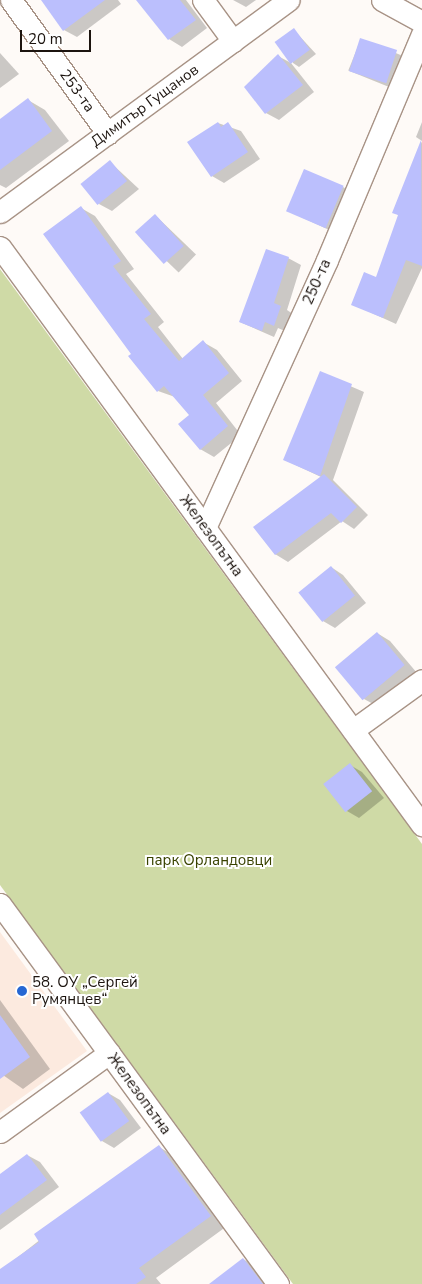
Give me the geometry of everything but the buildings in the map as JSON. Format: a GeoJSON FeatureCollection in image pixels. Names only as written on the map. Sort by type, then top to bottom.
{"type":"FeatureCollection","features":[{"type":"Feature","properties":{"kind":"street","name":"253-та"},"geometry":{"type":"LineString","coordinates":[[11,0],[108,134]]}},
{"type":"Feature","properties":{"kind":"street"},"geometry":{"type":"LineString","coordinates":[[203,0],[233,42]]}},
{"type":"Feature","properties":{"kind":"street","name":"Димитър Гущанов"},"geometry":{"type":"LineString","coordinates":[[0,212],[289,0]]}},
{"type":"Feature","properties":{"kind":"street"},"geometry":{"type":"LineString","coordinates":[[382,0],[422,22]]}},
{"type":"Feature","properties":{"kind":"street","name":"250-та"},"geometry":{"type":"LineString","coordinates":[[205,528],[327,260],[422,34]]}},
{"type":"Feature","properties":{"kind":"street","name":"Железопътна"},"geometry":{"type":"LineString","coordinates":[[0,247],[422,825]]}},
{"type":"Feature","properties":{"kind":"street"},"geometry":{"type":"LineString","coordinates":[[353,730],[422,680]]}},
{"type":"Feature","properties":{"kind":"street","name":"Железопътна"},"geometry":{"type":"LineString","coordinates":[[0,904],[278,1284]]}},
{"type":"Feature","properties":{"kind":"street"},"geometry":{"type":"LineString","coordinates":[[0,1132],[109,1053]]}},
{"type":"Feature","properties":{"kind":"shaded area","name":"58. ОУ „Сергей Румянцев“"},"geometry":{"type":"Polygon","coordinates":[[[0,932],[87,1051],[0,1113],[0,932]]]}},
{"type":"Feature","properties":{"kind":"green space","name":"парк Орландовци"},"geometry":{"type":"Polygon","coordinates":[[[0,269],[422,844],[422,1284],[293,1284],[0,885],[0,269]]]}},
{"type":"Feature","properties":{"kind":"place","name":"58. ОУ „Сергей Румянцев“"},"geometry":{"type":"Point","coordinates":[22,991]}}]}
